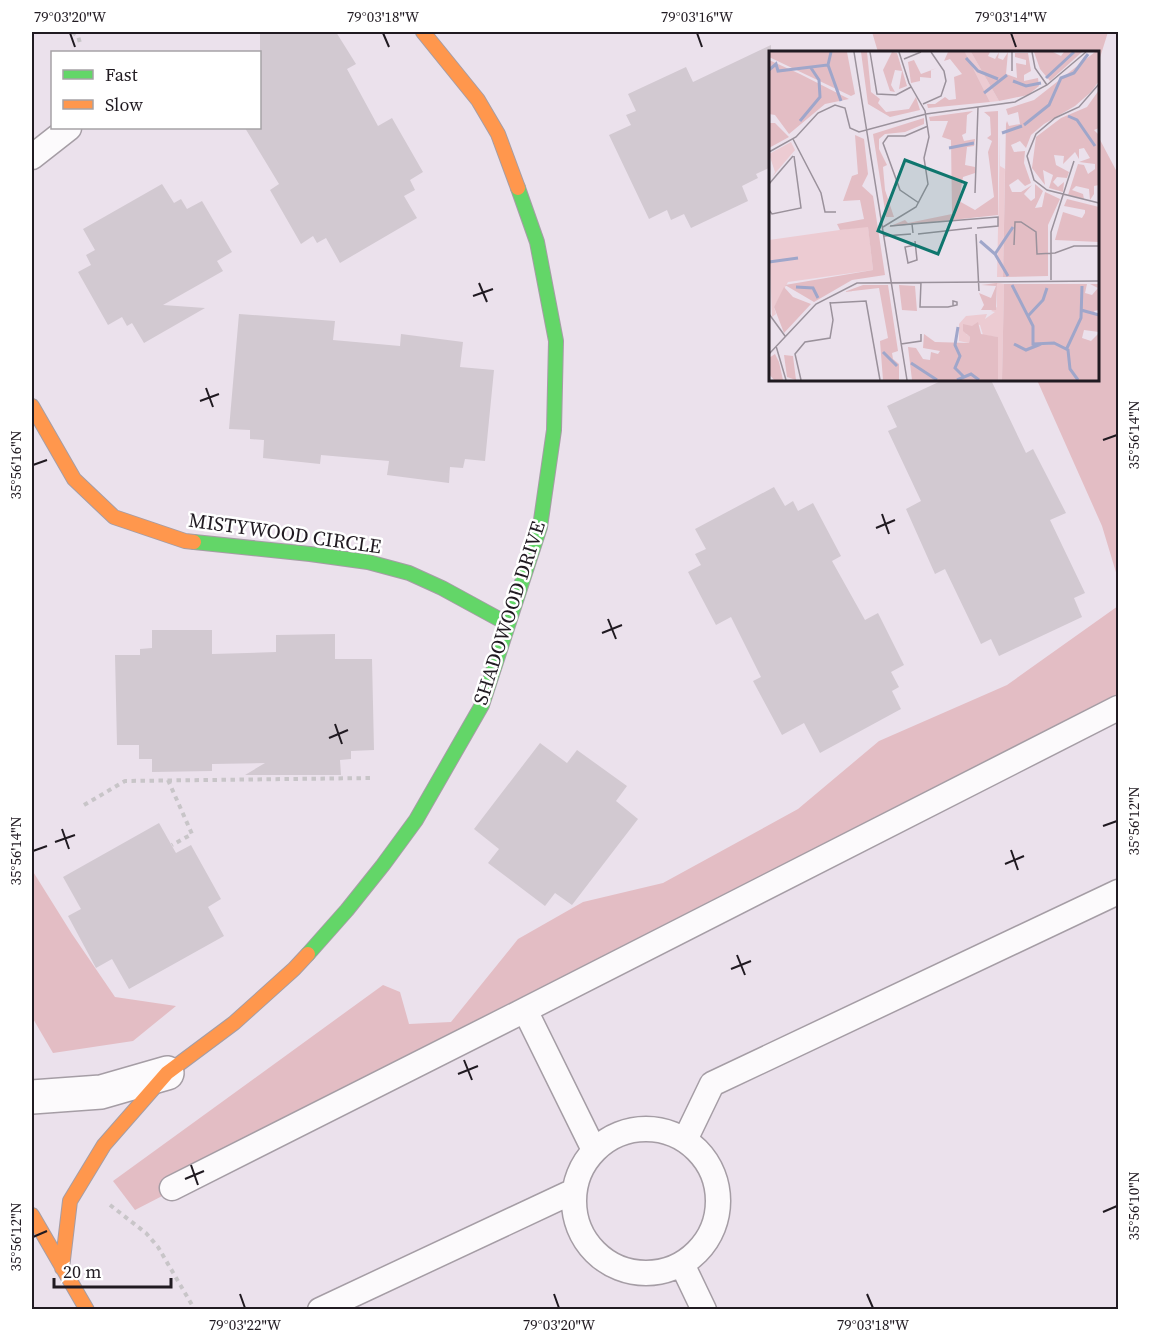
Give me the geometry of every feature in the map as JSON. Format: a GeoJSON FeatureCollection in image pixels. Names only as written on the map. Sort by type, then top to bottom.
{"type":"FeatureCollection","features":[{"type":"Feature","properties":{"kind":"street","name":"SHADOWOOD DRIVE"},"geometry":{"type":"LineString","coordinates":[[62,1268],[70,1201],[104,1145],[167,1073],[234,1023],[294,969],[347,910],[416,820],[482,705],[540,527],[554,430],[556,341],[537,242],[498,134],[465,83],[423,32]]}},
{"type":"Feature","properties":{"kind":"street","name":"MISTYWOOD CIRCLE"},"geometry":{"type":"LineString","coordinates":[[32,406],[74,479],[114,517],[185,541],[368,562],[409,573],[508,624]]}},
{"type":"Feature","properties":{"kind":"street","name":"SHADOWOOD DRIVE"},"geometry":{"type":"LineString","coordinates":[[32,1097],[101,1092],[167,1073]]}},
{"type":"Feature","properties":{"kind":"street"},"geometry":{"type":"LineString","coordinates":[[32,1215],[87,1310]]}},
{"type":"Feature","properties":{"kind":"lane"},"geometry":{"type":"LineString","coordinates":[[32,157],[68,129]]}},
{"type":"Feature","properties":{"kind":"lane"},"geometry":{"type":"LineString","coordinates":[[172,1188],[1119,708]]}},
{"type":"Feature","properties":{"kind":"lane"},"geometry":{"type":"LineString","coordinates":[[685,1140],[712,1084],[1119,892]]}},
{"type":"Feature","properties":{"kind":"lane"},"geometry":{"type":"LineString","coordinates":[[525,1010],[594,1150]]}},
{"type":"Feature","properties":{"kind":"lane"},"geometry":{"type":"LineString","coordinates":[[638,1129],[662,1130],[685,1140],[703,1156],[715,1178],[718,1203],[713,1227],[701,1248],[682,1264],[660,1272],[637,1273],[615,1267],[596,1254],[582,1236],[574,1214],[574,1191],[580,1169],[594,1150],[614,1136],[638,1129]]}},
{"type":"Feature","properties":{"kind":"lane"},"geometry":{"type":"LineString","coordinates":[[320,1310],[574,1191]]}},
{"type":"Feature","properties":{"kind":"lane"},"geometry":{"type":"LineString","coordinates":[[682,1264],[704,1310]]}},
{"type":"Feature","properties":{"kind":"path"},"geometry":{"type":"LineString","coordinates":[[72,32],[78,36],[80,43]]}},
{"type":"Feature","properties":{"kind":"path"},"geometry":{"type":"LineString","coordinates":[[84,806],[125,781],[372,778]]}},
{"type":"Feature","properties":{"kind":"path"},"geometry":{"type":"LineString","coordinates":[[168,780],[192,834],[172,845]]}},
{"type":"Feature","properties":{"kind":"path"},"geometry":{"type":"LineString","coordinates":[[105,1201],[146,1233],[158,1248],[195,1310]]}},
{"type":"Feature","properties":{"kind":"shaded area"},"geometry":{"type":"Polygon","coordinates":[[[872,32],[1108,32],[1099,61],[1099,51],[878,51],[872,32]]]}},
{"type":"Feature","properties":{"kind":"shaded area"},"geometry":{"type":"Polygon","coordinates":[[[1099,138],[1118,174],[1118,579],[1102,526],[1037,381],[1099,381],[1099,138]]]}},
{"type":"Feature","properties":{"kind":"shaded area"},"geometry":{"type":"Polygon","coordinates":[[[1118,606],[1118,704],[135,1210],[113,1181],[383,985],[400,992],[409,1024],[451,1022],[518,939],[583,902],[663,883],[798,809],[879,741],[1007,685],[1118,606]]]}},
{"type":"Feature","properties":{"kind":"shaded area"},"geometry":{"type":"Polygon","coordinates":[[[32,870],[115,997],[176,1006],[133,1041],[53,1053],[32,1017],[32,870]]]}},
{"type":"Feature","properties":{"kind":"building"},"geometry":{"type":"Polygon","coordinates":[[[260,32],[336,32],[356,64],[347,69],[378,126],[392,118],[423,172],[410,180],[415,190],[404,196],[417,218],[340,263],[326,238],[317,243],[313,236],[301,244],[270,190],[279,184],[246,129],[261,129],[260,32]]]}},
{"type":"Feature","properties":{"kind":"building"},"geometry":{"type":"Polygon","coordinates":[[[771,45],[771,51],[769,51],[769,168],[756,174],[758,178],[742,186],[748,201],[691,228],[684,214],[671,220],[667,210],[649,219],[609,135],[631,125],[626,115],[636,111],[628,94],[686,67],[693,82],[771,45]]]}},
{"type":"Feature","properties":{"kind":"building"},"geometry":{"type":"Polygon","coordinates":[[[162,184],[174,203],[181,199],[187,209],[202,201],[232,252],[217,261],[223,271],[163,305],[205,308],[144,343],[132,323],[127,326],[122,317],[108,325],[78,272],[91,265],[86,255],[95,250],[83,229],[162,184]]]}},
{"type":"Feature","properties":{"kind":"building"},"geometry":{"type":"Polygon","coordinates":[[[239,314],[335,321],[333,340],[400,346],[401,334],[463,342],[460,367],[494,370],[485,461],[465,459],[463,468],[450,467],[449,483],[387,475],[389,461],[321,455],[320,464],[263,458],[264,440],[250,439],[250,430],[229,429],[239,314]]]}},
{"type":"Feature","properties":{"kind":"building"},"geometry":{"type":"Polygon","coordinates":[[[941,381],[991,381],[1026,453],[1033,449],[1066,513],[1050,520],[1085,593],[1074,598],[1082,617],[999,656],[991,639],[981,644],[945,569],[935,574],[906,509],[921,501],[888,431],[897,427],[887,406],[941,381]]]}},
{"type":"Feature","properties":{"kind":"building"},"geometry":{"type":"Polygon","coordinates":[[[774,487],[785,506],[793,501],[798,511],[813,503],[841,556],[832,561],[865,620],[878,613],[904,665],[891,672],[899,687],[892,691],[901,709],[820,753],[804,723],[782,735],[753,681],[761,677],[731,617],[716,625],[688,572],[701,565],[695,554],[706,549],[695,529],[774,487]]]}},
{"type":"Feature","properties":{"kind":"building"},"geometry":{"type":"Polygon","coordinates":[[[152,630],[212,630],[212,654],[276,652],[276,635],[335,634],[335,659],[372,659],[374,750],[351,751],[351,759],[340,760],[341,775],[245,775],[265,763],[212,764],[212,771],[152,772],[152,759],[139,759],[139,745],[117,745],[115,655],[140,655],[140,649],[152,648],[152,630]]]}},
{"type":"Feature","properties":{"kind":"building"},"geometry":{"type":"Polygon","coordinates":[[[540,743],[567,763],[577,750],[627,786],[616,801],[638,819],[572,905],[555,893],[545,906],[488,863],[499,849],[474,829],[540,743]]]}},
{"type":"Feature","properties":{"kind":"building"},"geometry":{"type":"Polygon","coordinates":[[[159,823],[176,853],[191,845],[221,899],[208,907],[224,936],[129,989],[112,959],[96,968],[68,916],[81,909],[63,877],[159,823]]]}},
{"type":"Feature","properties":{"kind":"traffic: fast"},"geometry":{"type":"LineString","coordinates":[[308,954],[347,910],[416,820],[482,705],[540,527],[554,430],[556,341],[537,242],[518,188]]}},
{"type":"Feature","properties":{"kind":"traffic: fast"},"geometry":{"type":"LineString","coordinates":[[194,542],[368,562],[409,573],[508,624]]}},
{"type":"Feature","properties":{"kind":"traffic: slow"},"geometry":{"type":"LineString","coordinates":[[423,32],[478,100],[498,134],[518,188]]}},
{"type":"Feature","properties":{"kind":"traffic: slow"},"geometry":{"type":"LineString","coordinates":[[32,406],[74,479],[114,517],[194,542]]}},
{"type":"Feature","properties":{"kind":"traffic: slow"},"geometry":{"type":"LineString","coordinates":[[62,1268],[70,1201],[104,1145],[167,1073],[234,1023],[308,954]]}},
{"type":"Feature","properties":{"kind":"traffic: slow"},"geometry":{"type":"LineString","coordinates":[[32,1215],[87,1310]]}}]}
